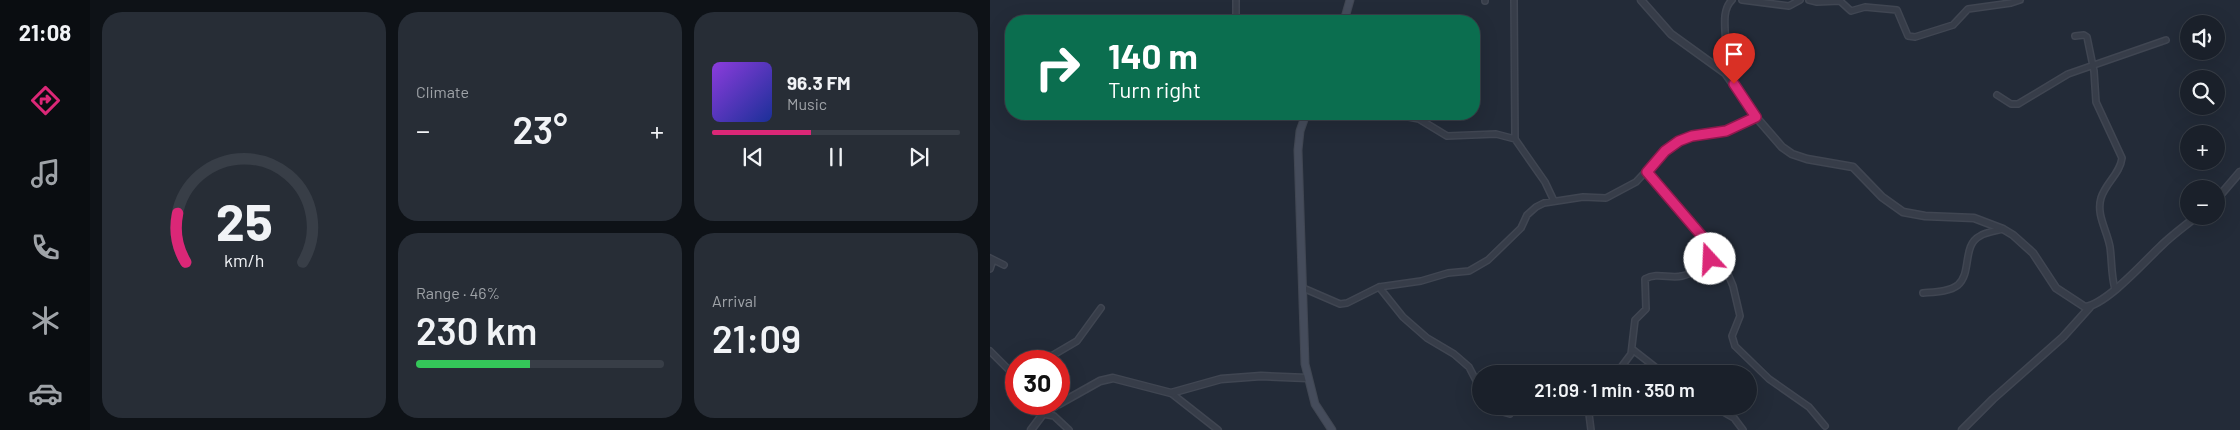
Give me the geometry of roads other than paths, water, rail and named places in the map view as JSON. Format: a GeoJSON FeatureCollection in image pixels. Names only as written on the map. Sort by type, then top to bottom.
{"type":"FeatureCollection","features":[{"type":"Feature","properties":{"kind":"main road"},"geometry":{"type":"LineString","coordinates":[[1346,15],[1350,0]]}},
{"type":"Feature","properties":{"kind":"main road"},"geometry":{"type":"LineString","coordinates":[[1305,120],[1298,150],[1308,378],[1315,404],[1332,430]]}},
{"type":"Feature","properties":{"kind":"street"},"geometry":{"type":"LineString","coordinates":[[1236,0],[1236,15]]}},
{"type":"Feature","properties":{"kind":"street"},"geometry":{"type":"LineString","coordinates":[[1514,0],[1515,140],[1545,182],[1554,201]]}},
{"type":"Feature","properties":{"kind":"street"},"geometry":{"type":"LineString","coordinates":[[1641,0],[1671,34],[1718,67],[1734,84],[1756,117],[1782,146],[1792,154],[1807,159],[1854,167],[1882,197],[1903,212],[1925,216],[1974,218],[2013,234],[2033,253],[2056,288],[2085,308],[2090,307]]}},
{"type":"Feature","properties":{"kind":"street"},"geometry":{"type":"LineString","coordinates":[[1718,67],[1725,51],[1725,20],[1728,4],[1732,0]]}},
{"type":"Feature","properties":{"kind":"street"},"geometry":{"type":"LineString","coordinates":[[1742,0],[1789,6],[1800,0]]}},
{"type":"Feature","properties":{"kind":"street"},"geometry":{"type":"LineString","coordinates":[[1809,0],[1840,2],[1851,11],[1864,7],[1897,10],[1905,32],[1908,36],[1914,37],[1954,25],[1968,8],[2011,4],[2020,0]]}},
{"type":"Feature","properties":{"kind":"street"},"geometry":{"type":"LineString","coordinates":[[2075,36],[2084,35],[2087,37],[2093,65],[2096,102],[2122,158],[2117,174],[2111,178],[2103,193],[2100,211],[2110,247],[2111,273],[2115,289]]}},
{"type":"Feature","properties":{"kind":"street"},"geometry":{"type":"LineString","coordinates":[[1997,95],[2011,104],[2018,104],[2068,74],[2166,40]]}},
{"type":"Feature","properties":{"kind":"street"},"geometry":{"type":"LineString","coordinates":[[1303,288],[1340,304],[1379,287],[1421,281],[1448,273],[1463,273],[1477,268],[1521,228],[1527,214],[1544,203],[1584,197],[1606,198],[1636,182],[1665,151],[1679,141],[1692,136],[1726,131],[1756,117]]}},
{"type":"Feature","properties":{"kind":"street"},"geometry":{"type":"LineString","coordinates":[[1421,120],[1447,136],[1496,134],[1515,140]]}},
{"type":"Feature","properties":{"kind":"street"},"geometry":{"type":"LineString","coordinates":[[1647,172],[1707,242],[1712,252],[1723,262],[1735,293],[1740,316],[1732,336],[1735,346],[1769,379],[1809,407],[1825,426]]}},
{"type":"Feature","properties":{"kind":"street"},"geometry":{"type":"LineString","coordinates":[[2225,190],[2240,172]]}},
{"type":"Feature","properties":{"kind":"street"},"geometry":{"type":"LineString","coordinates":[[1962,430],[1993,398],[2063,337],[2090,307],[2127,280],[2162,245],[2186,225]]}},
{"type":"Feature","properties":{"kind":"street"},"geometry":{"type":"LineString","coordinates":[[1923,293],[1950,289],[1958,285],[1966,268],[1974,241],[1979,236],[2003,229]]}},
{"type":"Feature","properties":{"kind":"street"},"geometry":{"type":"LineString","coordinates":[[1623,365],[1629,358],[1632,349],[1635,320],[1647,305],[1646,279],[1658,276],[1681,277],[1692,273],[1710,259],[1712,252]]}},
{"type":"Feature","properties":{"kind":"street"},"geometry":{"type":"LineString","coordinates":[[990,269],[992,259],[1004,265]]}},
{"type":"Feature","properties":{"kind":"street"},"geometry":{"type":"LineString","coordinates":[[1379,287],[1402,317],[1426,338],[1454,354],[1469,367],[1472,373]]}},
{"type":"Feature","properties":{"kind":"street"},"geometry":{"type":"LineString","coordinates":[[1061,350],[1077,340],[1101,308]]}},
{"type":"Feature","properties":{"kind":"street"},"geometry":{"type":"LineString","coordinates":[[1632,349],[1652,365]]}},
{"type":"Feature","properties":{"kind":"street"},"geometry":{"type":"LineString","coordinates":[[990,351],[1005,366]]}},
{"type":"Feature","properties":{"kind":"street"},"geometry":{"type":"LineString","coordinates":[[1171,393],[1220,379],[1261,376],[1308,378]]}},
{"type":"Feature","properties":{"kind":"street"},"geometry":{"type":"LineString","coordinates":[[1070,398],[1100,381],[1112,378],[1171,393],[1218,430]]}},
{"type":"Feature","properties":{"kind":"street"},"geometry":{"type":"LineString","coordinates":[[1031,430],[1043,415]]}},
{"type":"Feature","properties":{"kind":"street"},"geometry":{"type":"LineString","coordinates":[[1049,415],[1054,416],[1069,430]]}},
{"type":"Feature","properties":{"kind":"street"},"geometry":{"type":"LineString","coordinates":[[1590,415],[1592,430]]}},
{"type":"Feature","properties":{"kind":"street"},"geometry":{"type":"LineString","coordinates":[[1729,415],[1734,418],[1742,430]]}}]}
